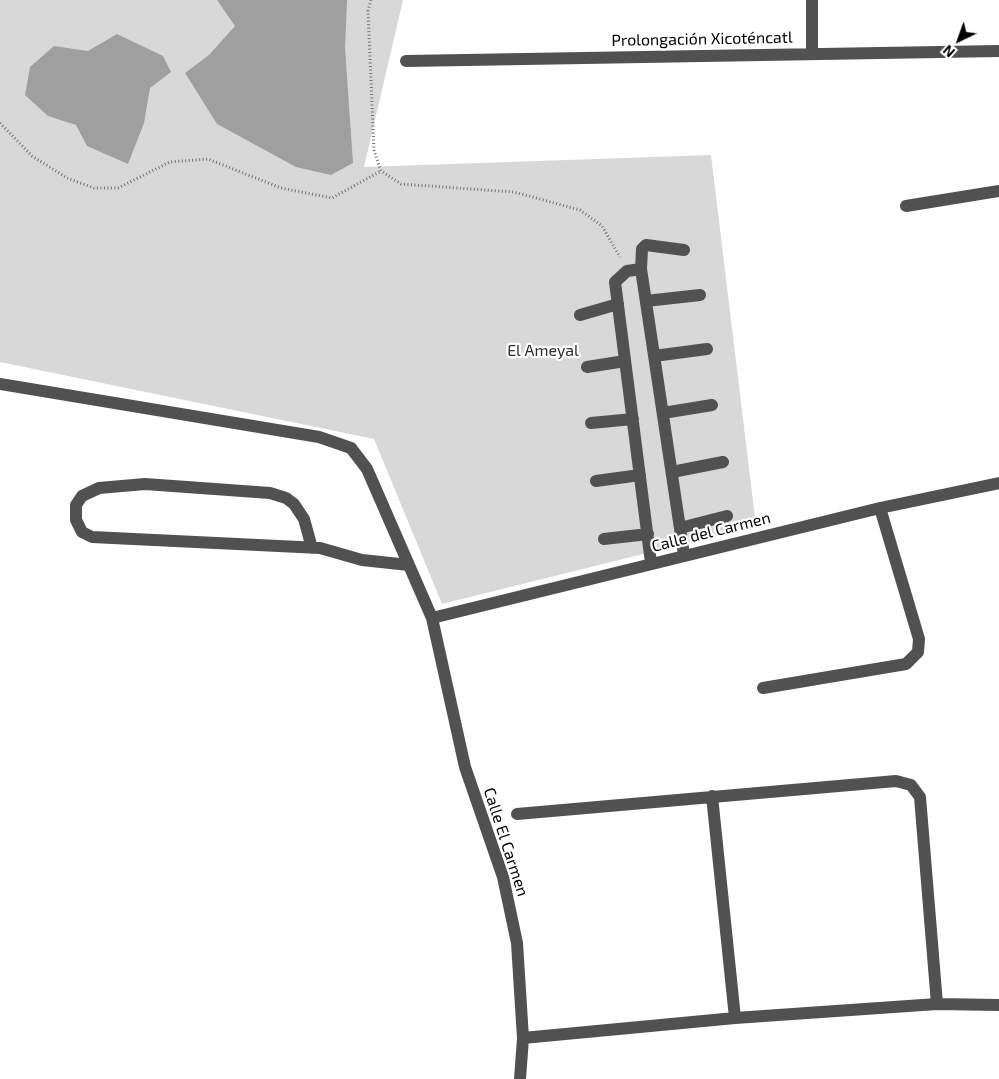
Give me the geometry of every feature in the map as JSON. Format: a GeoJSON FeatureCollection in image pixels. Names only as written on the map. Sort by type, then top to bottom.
{"type":"FeatureCollection","features":[{"type":"Feature","properties":{"kind":"street"},"geometry":{"type":"LineString","coordinates":[[812,0],[812,53]]}},
{"type":"Feature","properties":{"kind":"street","name":"Prolongación Xicoténcatl"},"geometry":{"type":"LineString","coordinates":[[406,60],[999,51]]}},
{"type":"Feature","properties":{"kind":"street"},"geometry":{"type":"LineString","coordinates":[[906,206],[999,192]]}},
{"type":"Feature","properties":{"kind":"street"},"geometry":{"type":"LineString","coordinates":[[684,250],[646,245],[642,249],[641,270],[684,556]]}},
{"type":"Feature","properties":{"kind":"street"},"geometry":{"type":"LineString","coordinates":[[641,270],[627,271],[615,282],[651,563]]}},
{"type":"Feature","properties":{"kind":"street"},"geometry":{"type":"LineString","coordinates":[[646,301],[700,296]]}},
{"type":"Feature","properties":{"kind":"street"},"geometry":{"type":"LineString","coordinates":[[580,315],[618,304]]}},
{"type":"Feature","properties":{"kind":"street"},"geometry":{"type":"LineString","coordinates":[[654,356],[707,349]]}},
{"type":"Feature","properties":{"kind":"street"},"geometry":{"type":"LineString","coordinates":[[587,367],[626,361]]}},
{"type":"Feature","properties":{"kind":"street","name":"Calle El Carmen"},"geometry":{"type":"LineString","coordinates":[[0,384],[319,437],[351,448],[367,468],[432,618],[465,767],[503,878],[517,943],[523,1038],[520,1079]]}},
{"type":"Feature","properties":{"kind":"street"},"geometry":{"type":"LineString","coordinates":[[663,413],[712,405]]}},
{"type":"Feature","properties":{"kind":"street"},"geometry":{"type":"LineString","coordinates":[[591,423],[633,420]]}},
{"type":"Feature","properties":{"kind":"street"},"geometry":{"type":"LineString","coordinates":[[672,472],[724,462]]}},
{"type":"Feature","properties":{"kind":"street"},"geometry":{"type":"LineString","coordinates":[[596,481],[640,475]]}},
{"type":"Feature","properties":{"kind":"street","name":"Calle del Carmen"},"geometry":{"type":"LineString","coordinates":[[432,618],[880,508],[999,483]]}},
{"type":"Feature","properties":{"kind":"street"},"geometry":{"type":"LineString","coordinates":[[312,548],[304,519],[294,504],[286,498],[270,493],[144,484],[99,488],[82,496],[76,505],[76,520],[82,532],[92,537],[312,548],[362,560],[409,565]]}},
{"type":"Feature","properties":{"kind":"street"},"geometry":{"type":"LineString","coordinates":[[762,688],[906,664],[918,652],[919,639],[880,508]]}},
{"type":"Feature","properties":{"kind":"street"},"geometry":{"type":"LineString","coordinates":[[680,528],[727,516]]}},
{"type":"Feature","properties":{"kind":"street"},"geometry":{"type":"LineString","coordinates":[[604,539],[648,534]]}},
{"type":"Feature","properties":{"kind":"street"},"geometry":{"type":"LineString","coordinates":[[517,814],[896,781],[911,785],[920,797],[937,1004]]}},
{"type":"Feature","properties":{"kind":"street"},"geometry":{"type":"LineString","coordinates":[[712,796],[735,1018]]}},
{"type":"Feature","properties":{"kind":"street"},"geometry":{"type":"LineString","coordinates":[[523,1038],[735,1018],[937,1004],[999,1005]]}},
{"type":"Feature","properties":{"kind":"path"},"geometry":{"type":"LineString","coordinates":[[371,0],[368,11],[374,150],[381,172],[401,184],[514,192],[580,210],[602,226],[627,271]]}},
{"type":"Feature","properties":{"kind":"path"},"geometry":{"type":"LineString","coordinates":[[0,123],[32,156],[67,178],[94,188],[118,188],[170,162],[208,158],[281,188],[332,198],[381,172]]}},
{"type":"Feature","properties":{"kind":"green space","name":"El Ameyal"},"geometry":{"type":"Polygon","coordinates":[[[0,0],[403,0],[364,167],[711,155],[756,526],[442,604],[374,439],[0,362],[0,0]]]}},
{"type":"Feature","properties":{"kind":"shaded area"},"geometry":{"type":"Polygon","coordinates":[[[217,0],[347,0],[345,48],[353,163],[331,175],[296,167],[217,124],[185,73],[209,55],[235,26],[217,0]]]}},
{"type":"Feature","properties":{"kind":"shaded area"},"geometry":{"type":"Polygon","coordinates":[[[117,34],[163,56],[171,72],[150,88],[144,123],[128,164],[87,146],[76,125],[48,116],[25,95],[30,67],[54,46],[88,51],[117,34]]]}}]}
